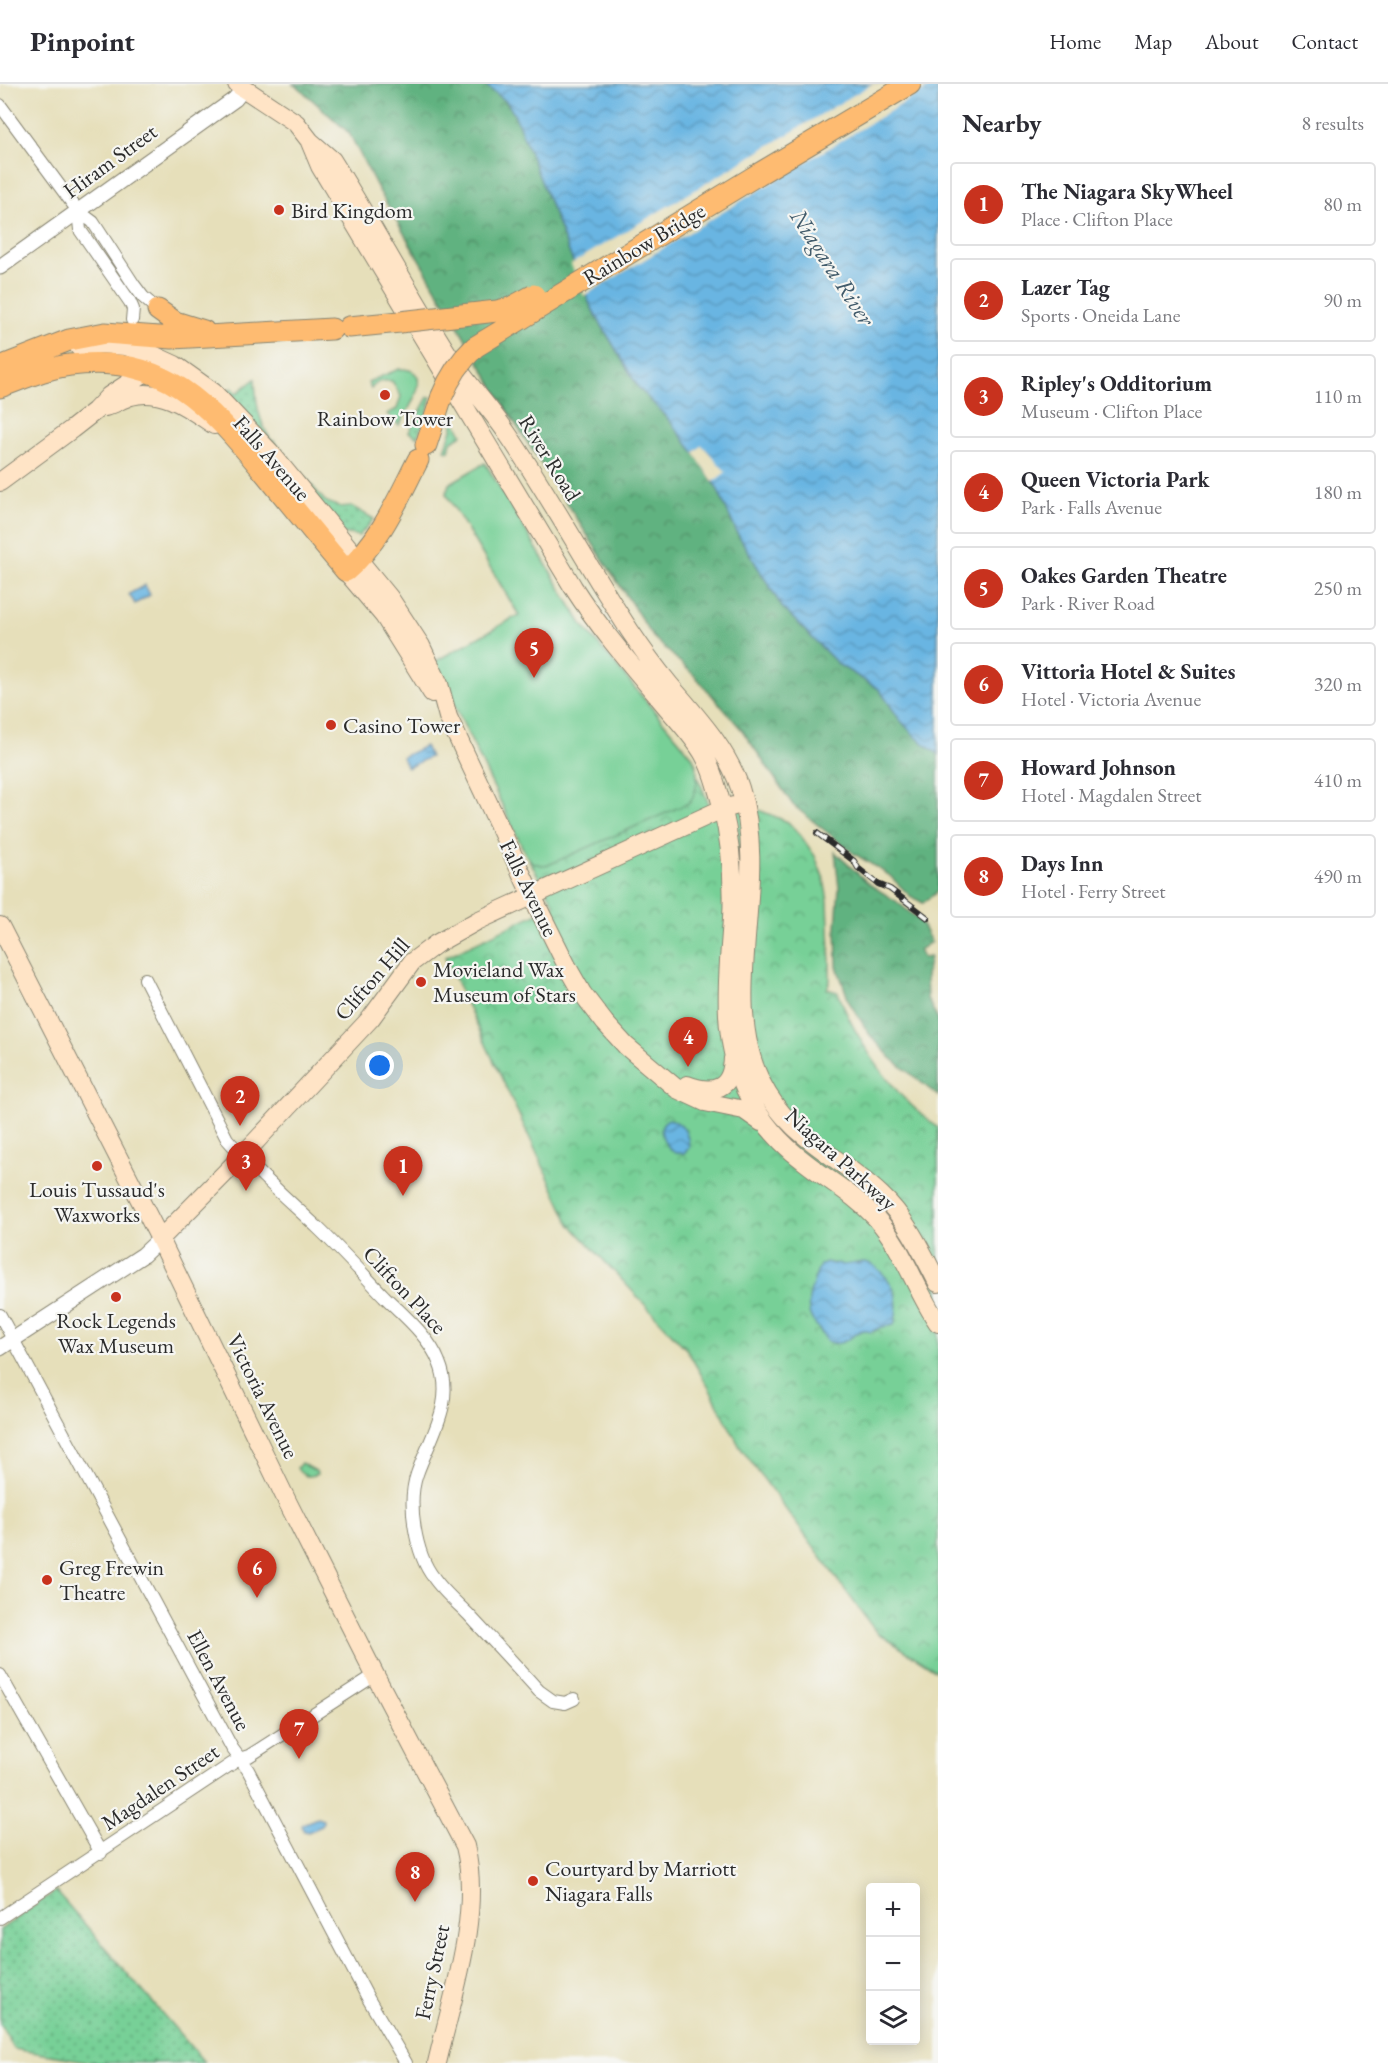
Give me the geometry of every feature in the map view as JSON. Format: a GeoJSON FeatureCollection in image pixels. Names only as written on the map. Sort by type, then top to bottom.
{"type":"FeatureCollection","features":[{"type":"Feature","properties":{"kind":"highway","name":"Rainbow Bridge"},"geometry":{"type":"LineString","coordinates":[[228,335],[400,322],[497,311],[520,304],[884,84]]}},
{"type":"Feature","properties":{"kind":"highway","name":"Rainbow Bridge"},"geometry":{"type":"LineString","coordinates":[[352,566],[382,528],[422,452],[449,378],[458,364],[475,346],[910,84]]}},
{"type":"Feature","properties":{"kind":"highway"},"geometry":{"type":"LineString","coordinates":[[158,310],[185,326],[212,334],[228,335]]}},
{"type":"Feature","properties":{"kind":"highway"},"geometry":{"type":"LineString","coordinates":[[113,333],[127,328],[132,320]]}},
{"type":"Feature","properties":{"kind":"highway"},"geometry":{"type":"LineString","coordinates":[[10,363],[39,350],[82,336],[113,333],[163,338],[228,335]]}},
{"type":"Feature","properties":{"kind":"highway","name":"Falls Avenue"},"geometry":{"type":"LineString","coordinates":[[0,387],[67,366],[156,365],[220,420],[352,566]]}},
{"type":"Feature","properties":{"kind":"main road","name":"River Road"},"geometry":{"type":"LineString","coordinates":[[241,86],[296,123],[310,141],[332,160],[451,360],[506,432],[647,656],[701,721],[722,753],[740,785],[744,804]]}},
{"type":"Feature","properties":{"kind":"main road","name":"River Road"},"geometry":{"type":"LineString","coordinates":[[310,141],[320,166],[573,587],[599,625],[705,757],[722,809]]}},
{"type":"Feature","properties":{"kind":"main road","name":"Falls Avenue"},"geometry":{"type":"LineString","coordinates":[[10,363],[70,348],[100,344],[138,349],[156,365],[189,374],[213,392],[270,452],[352,566],[448,717],[532,896],[582,993],[616,1035],[677,1089],[696,1099],[733,1107],[752,1114],[780,1141]]}},
{"type":"Feature","properties":{"kind":"main road"},"geometry":{"type":"LineString","coordinates":[[0,482],[95,411],[108,396],[156,365]]}},
{"type":"Feature","properties":{"kind":"main road"},"geometry":{"type":"LineString","coordinates":[[95,411],[131,396],[157,395],[181,404],[239,441]]}},
{"type":"Feature","properties":{"kind":"main road","name":"Clifton Hill"},"geometry":{"type":"LineString","coordinates":[[160,1239],[242,1156],[371,1018],[412,962],[452,934],[722,809],[744,804]]}},
{"type":"Feature","properties":{"kind":"main road","name":"Niagara Parkway"},"geometry":{"type":"LineString","coordinates":[[744,804],[749,835],[751,878],[744,1008],[748,1045],[755,1069],[773,1102],[795,1129],[860,1177],[896,1211],[914,1238],[938,1283]]}},
{"type":"Feature","properties":{"kind":"main road","name":"Niagara Parkway"},"geometry":{"type":"LineString","coordinates":[[722,809],[728,840],[733,892],[726,981],[728,1026],[734,1054],[749,1096],[762,1119],[780,1141],[806,1164],[854,1197],[876,1218],[894,1242],[938,1323]]}},
{"type":"Feature","properties":{"kind":"main road","name":"Victoria Avenue"},"geometry":{"type":"LineString","coordinates":[[0,926],[160,1239],[375,1675],[465,1846],[469,1862],[470,1890]]}},
{"type":"Feature","properties":{"kind":"main road","name":"Falls Avenue"},"geometry":{"type":"LineString","coordinates":[[655,1071],[698,1089],[715,1089],[723,1086],[729,1079],[734,1054]]}},
{"type":"Feature","properties":{"kind":"main road","name":"Ferry Street"},"geometry":{"type":"LineString","coordinates":[[437,2063],[464,1948],[470,1890]]}},
{"type":"Feature","properties":{"kind":"street","name":"Hiram Street"},"geometry":{"type":"LineString","coordinates":[[0,267],[235,99],[241,86]]}},
{"type":"Feature","properties":{"kind":"street"},"geometry":{"type":"LineString","coordinates":[[0,105],[78,211],[93,222],[143,297],[158,310]]}},
{"type":"Feature","properties":{"kind":"street"},"geometry":{"type":"LineString","coordinates":[[78,211],[80,230],[130,302],[133,309],[132,320]]}},
{"type":"Feature","properties":{"kind":"street","name":"Clifton Place"},"geometry":{"type":"LineString","coordinates":[[146,979],[227,1139],[319,1229],[392,1305],[428,1343],[439,1361],[444,1381],[444,1404],[439,1424],[417,1475],[414,1489],[414,1526],[421,1552],[433,1577],[539,1690],[553,1701],[565,1704],[574,1699]]}},
{"type":"Feature","properties":{"kind":"street"},"geometry":{"type":"LineString","coordinates":[[6,1343],[143,1255],[160,1239]]}},
{"type":"Feature","properties":{"kind":"street","name":"Ellen Avenue"},"geometry":{"type":"LineString","coordinates":[[0,1315],[6,1343],[108,1520],[239,1759],[248,1770],[388,2034],[406,2063]]}},
{"type":"Feature","properties":{"kind":"street"},"geometry":{"type":"LineString","coordinates":[[0,1675],[101,1853]]}},
{"type":"Feature","properties":{"kind":"street","name":"Magdalen Street"},"geometry":{"type":"LineString","coordinates":[[0,1918],[101,1853],[239,1759],[249,1756],[375,1675]]}},
{"type":"Feature","properties":{"kind":"green space"},"geometry":{"type":"Polygon","coordinates":[[[292,84],[484,84],[507,102],[516,118],[591,307],[638,387],[669,420],[699,459],[717,488],[737,533],[782,607],[839,665],[879,689],[900,720],[916,737],[938,754],[938,891],[923,903],[910,896],[889,875],[853,853],[793,805],[742,730],[696,677],[653,637],[513,420],[378,189],[349,133],[292,84]]]}},
{"type":"Feature","properties":{"kind":"green space"},"geometry":{"type":"Polygon","coordinates":[[[399,369],[411,371],[417,375],[419,382],[413,400],[399,425],[387,414],[397,409],[401,396],[392,381],[380,382],[371,389],[368,382],[399,369]]]}},
{"type":"Feature","properties":{"kind":"green space"},"geometry":{"type":"Polygon","coordinates":[[[255,379],[258,411],[271,440],[325,501],[339,507],[351,506],[374,519],[359,536],[343,533],[251,422],[252,419],[228,390],[232,388],[237,393],[255,379]]]}},
{"type":"Feature","properties":{"kind":"green space"},"geometry":{"type":"Polygon","coordinates":[[[428,397],[431,397],[426,418],[417,437],[409,432],[428,397]]]}},
{"type":"Feature","properties":{"kind":"green space"},"geometry":{"type":"Polygon","coordinates":[[[452,416],[462,434],[451,442],[449,451],[445,450],[453,426],[452,416]]]}},
{"type":"Feature","properties":{"kind":"green space"},"geometry":{"type":"Polygon","coordinates":[[[485,463],[583,626],[692,756],[697,776],[711,809],[744,804],[788,822],[815,856],[824,879],[828,901],[830,981],[827,989],[838,992],[856,1032],[891,1083],[909,1103],[938,1128],[938,1672],[876,1632],[740,1447],[687,1350],[570,1224],[445,957],[555,905],[526,855],[434,662],[519,615],[446,494],[449,484],[485,463]]]}},
{"type":"Feature","properties":{"kind":"green space"},"geometry":{"type":"Polygon","coordinates":[[[485,463],[583,626],[692,756],[696,768],[695,793],[689,803],[546,866],[533,863],[526,855],[434,662],[519,615],[446,494],[449,484],[485,463]]]}},
{"type":"Feature","properties":{"kind":"green space"},"geometry":{"type":"Polygon","coordinates":[[[835,852],[869,884],[896,901],[920,921],[931,942],[919,950],[923,958],[930,957],[926,976],[927,998],[938,1020],[938,1096],[891,1058],[870,1035],[849,1002],[837,966],[836,926],[839,888],[835,852]]]}},
{"type":"Feature","properties":{"kind":"green space"},"geometry":{"type":"Polygon","coordinates":[[[301,1463],[316,1471],[317,1474],[306,1476],[303,1474],[297,1468],[301,1463]]]}},
{"type":"Feature","properties":{"kind":"green space"},"geometry":{"type":"Polygon","coordinates":[[[56,1891],[205,2063],[98,2063],[14,2049],[0,2024],[0,1930],[56,1891]]]}},
{"type":"Feature","properties":{"kind":"water","name":"Niagara River"},"geometry":{"type":"Polygon","coordinates":[[[484,84],[938,84],[938,754],[916,737],[900,720],[879,689],[839,665],[782,607],[737,533],[717,488],[699,459],[669,420],[638,387],[591,307],[516,118],[507,102],[484,84]]]}},
{"type":"Feature","properties":{"kind":"water"},"geometry":{"type":"Polygon","coordinates":[[[145,585],[150,595],[135,604],[129,594],[145,585]]]}},
{"type":"Feature","properties":{"kind":"water"},"geometry":{"type":"Polygon","coordinates":[[[425,746],[430,757],[407,768],[402,757],[425,746]]]}},
{"type":"Feature","properties":{"kind":"water"},"geometry":{"type":"Polygon","coordinates":[[[669,1119],[681,1126],[688,1138],[689,1148],[684,1153],[675,1153],[664,1141],[662,1126],[669,1119]]]}},
{"type":"Feature","properties":{"kind":"water"},"geometry":{"type":"Polygon","coordinates":[[[826,1262],[841,1265],[865,1262],[885,1276],[896,1295],[897,1309],[894,1325],[881,1327],[871,1332],[862,1330],[842,1342],[827,1341],[813,1321],[809,1308],[810,1293],[815,1278],[820,1265],[826,1262]]]}},
{"type":"Feature","properties":{"kind":"water"},"geometry":{"type":"Polygon","coordinates":[[[317,1818],[323,1820],[322,1826],[308,1832],[304,1831],[302,1824],[317,1818]]]}},
{"type":"Feature","properties":{"kind":"pier"},"geometry":{"type":"Polygon","coordinates":[[[872,84],[935,84],[584,296],[571,264],[872,84]]]}},
{"type":"Feature","properties":{"kind":"pier"},"geometry":{"type":"Polygon","coordinates":[[[702,445],[726,472],[713,482],[694,453],[702,445]]]}},
{"type":"Feature","properties":{"kind":"railway"},"geometry":{"type":"LineString","coordinates":[[817,833],[854,861],[858,868],[878,884],[890,889],[928,918]]}},
{"type":"Feature","properties":{"kind":"place","name":"Bird Kingdom"},"geometry":{"type":"Point","coordinates":[279,210]}},
{"type":"Feature","properties":{"kind":"place","name":"Rainbow Tower"},"geometry":{"type":"Point","coordinates":[385,395]}},
{"type":"Feature","properties":{"kind":"place","name":"Oakes Garden Theatre"},"geometry":{"type":"Point","coordinates":[534,678]}},
{"type":"Feature","properties":{"kind":"place","name":"Casino Tower"},"geometry":{"type":"Point","coordinates":[331,725]}},
{"type":"Feature","properties":{"kind":"place","name":"Movieland Wax Museum of Stars"},"geometry":{"type":"Point","coordinates":[421,982]}},
{"type":"Feature","properties":{"kind":"place","name":"Queen Victoria Park"},"geometry":{"type":"Point","coordinates":[688,1067]}},
{"type":"Feature","properties":{"kind":"place","name":"Lazer Tag"},"geometry":{"type":"Point","coordinates":[240,1126]}},
{"type":"Feature","properties":{"kind":"place","name":"Louis Tussaud's Waxworks"},"geometry":{"type":"Point","coordinates":[97,1166]}},
{"type":"Feature","properties":{"kind":"place","name":"Ripley's Odditorium"},"geometry":{"type":"Point","coordinates":[246,1191]}},
{"type":"Feature","properties":{"kind":"place","name":"The Niagara SkyWheel"},"geometry":{"type":"Point","coordinates":[403,1196]}},
{"type":"Feature","properties":{"kind":"place","name":"Rock Legends Wax Museum"},"geometry":{"type":"Point","coordinates":[116,1297]}},
{"type":"Feature","properties":{"kind":"place","name":"Greg Frewin Theatre"},"geometry":{"type":"Point","coordinates":[47,1580]}},
{"type":"Feature","properties":{"kind":"place","name":"Vittoria Hotel & Suites"},"geometry":{"type":"Point","coordinates":[257,1598]}},
{"type":"Feature","properties":{"kind":"place","name":"Howard Johnson"},"geometry":{"type":"Point","coordinates":[299,1759]}},
{"type":"Feature","properties":{"kind":"place","name":"Courtyard by Marriott Niagara Falls"},"geometry":{"type":"Point","coordinates":[533,1881]}},
{"type":"Feature","properties":{"kind":"place","name":"Days Inn"},"geometry":{"type":"Point","coordinates":[415,1902]}}]}
